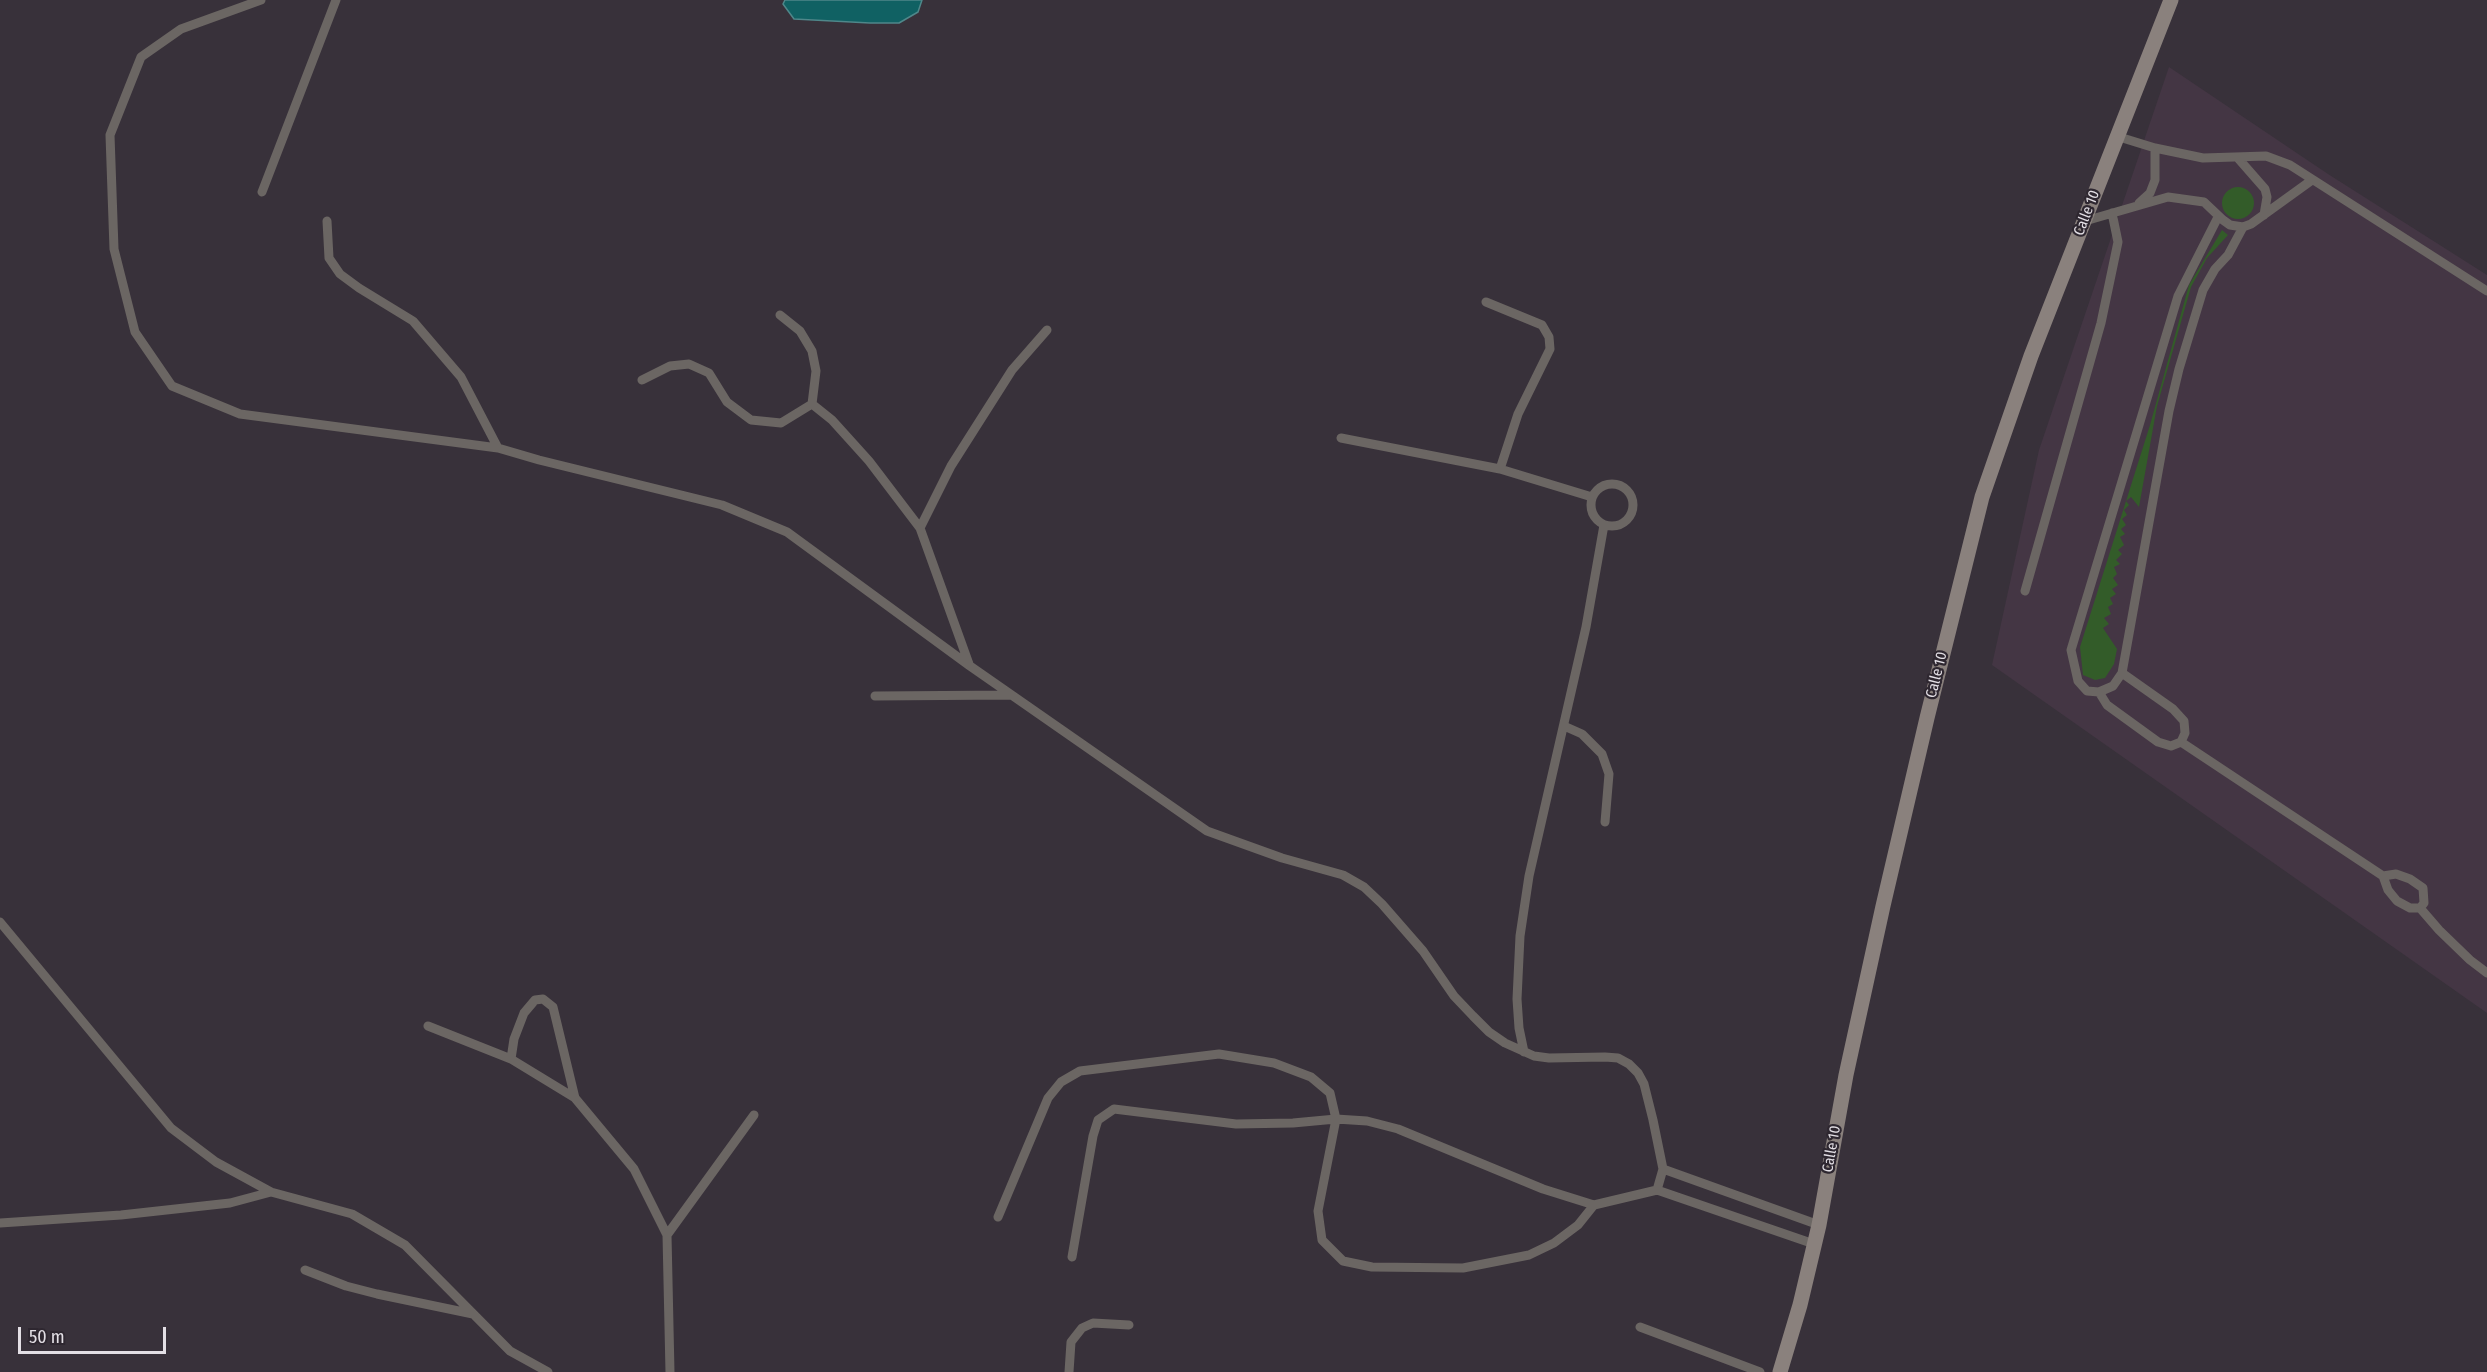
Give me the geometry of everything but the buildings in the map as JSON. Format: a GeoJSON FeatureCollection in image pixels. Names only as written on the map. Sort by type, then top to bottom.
{"type":"FeatureCollection","features":[{"type":"Feature","properties":{"kind":"main road","name":"Calle 10"},"geometry":{"type":"LineString","coordinates":[[1780,1372],[1800,1305],[1814,1244],[1846,1075],[1883,906],[1982,497],[2006,424],[2116,136],[2171,0]]}},
{"type":"Feature","properties":{"kind":"lane"},"geometry":{"type":"LineString","coordinates":[[261,0],[181,29],[141,57],[110,135],[114,249],[135,332],[172,386],[240,414],[498,447],[539,460],[722,505],[787,532],[969,666],[1207,831],[1282,858],[1343,875],[1364,887],[1424,951],[1454,996],[1497,1038],[1524,1052],[1549,1058],[1605,1057],[1618,1058],[1629,1064],[1644,1084],[1664,1169],[1656,1190]]}},
{"type":"Feature","properties":{"kind":"lane"},"geometry":{"type":"LineString","coordinates":[[262,192],[336,0]]}},
{"type":"Feature","properties":{"kind":"lane"},"geometry":{"type":"LineString","coordinates":[[2116,136],[2155,148],[2203,158],[2265,156],[2290,165],[2487,291]]}},
{"type":"Feature","properties":{"kind":"lane"},"geometry":{"type":"LineString","coordinates":[[2138,205],[2150,193],[2155,180],[2155,148]]}},
{"type":"Feature","properties":{"kind":"lane"},"geometry":{"type":"LineString","coordinates":[[2237,157],[2265,189],[2267,197],[2264,214]]}},
{"type":"Feature","properties":{"kind":"lane"},"geometry":{"type":"LineString","coordinates":[[2218,217],[2178,296],[2071,650],[2078,681],[2087,691],[2099,692],[2113,686],[2122,673],[2169,411],[2203,290],[2215,269],[2228,255],[2243,227],[2312,180]]}},
{"type":"Feature","properties":{"kind":"lane"},"geometry":{"type":"LineString","coordinates":[[2085,221],[2168,197],[2189,198],[2204,202],[2218,217],[2230,225],[2243,227]]}},
{"type":"Feature","properties":{"kind":"lane"},"geometry":{"type":"LineString","coordinates":[[2025,591],[2101,323],[2118,242],[2112,213]]}},
{"type":"Feature","properties":{"kind":"lane"},"geometry":{"type":"LineString","coordinates":[[327,221],[329,258],[340,274],[358,288],[413,321],[461,377],[498,447]]}},
{"type":"Feature","properties":{"kind":"lane"},"geometry":{"type":"LineString","coordinates":[[1486,302],[1542,325],[1549,337],[1550,349],[1518,414],[1500,469]]}},
{"type":"Feature","properties":{"kind":"lane"},"geometry":{"type":"LineString","coordinates":[[780,315],[800,331],[812,351],[816,370],[812,404]]}},
{"type":"Feature","properties":{"kind":"lane"},"geometry":{"type":"LineString","coordinates":[[920,528],[951,466],[1012,370],[1047,330]]}},
{"type":"Feature","properties":{"kind":"lane"},"geometry":{"type":"LineString","coordinates":[[642,380],[670,366],[689,364],[709,373],[727,402],[751,420],[781,423],[812,404]]}},
{"type":"Feature","properties":{"kind":"lane"},"geometry":{"type":"LineString","coordinates":[[812,404],[832,420],[869,461],[920,528],[969,666]]}},
{"type":"Feature","properties":{"kind":"lane"},"geometry":{"type":"LineString","coordinates":[[1341,438],[1500,469],[1592,497]]}},
{"type":"Feature","properties":{"kind":"lane"},"geometry":{"type":"LineString","coordinates":[[1615,484],[1631,497],[1633,508],[1625,522],[1615,526],[1604,525],[1598,522],[1591,510],[1592,497],[1604,486],[1615,484]]}},
{"type":"Feature","properties":{"kind":"lane"},"geometry":{"type":"LineString","coordinates":[[1524,1052],[1517,1016],[1520,936],[1528,876],[1586,627],[1604,525]]}},
{"type":"Feature","properties":{"kind":"lane"},"geometry":{"type":"LineString","coordinates":[[2099,692],[2107,705],[2158,742],[2171,746],[2181,742],[2185,733],[2184,721],[2173,709],[2122,673]]}},
{"type":"Feature","properties":{"kind":"lane"},"geometry":{"type":"LineString","coordinates":[[875,696],[1011,695]]}},
{"type":"Feature","properties":{"kind":"lane"},"geometry":{"type":"LineString","coordinates":[[1564,726],[1582,734],[1602,754],[1609,774],[1605,822]]}},
{"type":"Feature","properties":{"kind":"lane"},"geometry":{"type":"LineString","coordinates":[[2181,742],[2383,876],[2388,890],[2397,901],[2410,909],[2420,908]]}},
{"type":"Feature","properties":{"kind":"lane"},"geometry":{"type":"LineString","coordinates":[[2383,876],[2396,874],[2410,879],[2423,888],[2425,897],[2420,908]]}},
{"type":"Feature","properties":{"kind":"lane"},"geometry":{"type":"LineString","coordinates":[[2420,908],[2439,930],[2487,973]]}},
{"type":"Feature","properties":{"kind":"lane"},"geometry":{"type":"LineString","coordinates":[[0,922],[171,1128],[216,1162],[271,1192],[352,1214],[405,1245],[510,1351],[548,1372]]}},
{"type":"Feature","properties":{"kind":"lane"},"geometry":{"type":"LineString","coordinates":[[511,1059],[514,1040],[525,1013],[535,1000],[543,999],[553,1007],[575,1098]]}},
{"type":"Feature","properties":{"kind":"lane"},"geometry":{"type":"LineString","coordinates":[[428,1026],[511,1059],[575,1098],[634,1169],[667,1235],[670,1372]]}},
{"type":"Feature","properties":{"kind":"lane"},"geometry":{"type":"LineString","coordinates":[[998,1217],[1048,1098],[1061,1082],[1080,1071],[1220,1054],[1274,1063],[1311,1077],[1330,1093],[1336,1119],[1318,1211],[1322,1240],[1343,1261],[1372,1268],[1463,1268],[1528,1255],[1562,1237],[1578,1225],[1594,1205]]}},
{"type":"Feature","properties":{"kind":"lane"},"geometry":{"type":"LineString","coordinates":[[1072,1257],[1093,1136],[1098,1120],[1114,1109],[1236,1124],[1293,1123],[1336,1119],[1366,1121],[1398,1129],[1543,1190],[1594,1205],[1656,1190],[1814,1244]]}},
{"type":"Feature","properties":{"kind":"lane"},"geometry":{"type":"LineString","coordinates":[[667,1235],[754,1115]]}},
{"type":"Feature","properties":{"kind":"lane"},"geometry":{"type":"LineString","coordinates":[[1664,1169],[1818,1225]]}},
{"type":"Feature","properties":{"kind":"lane"},"geometry":{"type":"LineString","coordinates":[[0,1224],[121,1215],[230,1203],[271,1192]]}},
{"type":"Feature","properties":{"kind":"lane"},"geometry":{"type":"LineString","coordinates":[[305,1270],[346,1286],[473,1314]]}},
{"type":"Feature","properties":{"kind":"lane"},"geometry":{"type":"LineString","coordinates":[[1069,1372],[1071,1341],[1082,1328],[1094,1323],[1129,1325]]}},
{"type":"Feature","properties":{"kind":"lane"},"geometry":{"type":"LineString","coordinates":[[1640,1327],[1760,1372]]}},
{"type":"Feature","properties":{"kind":"shaded area"},"geometry":{"type":"Polygon","coordinates":[[[2169,67],[2328,174],[2487,275],[2487,1013],[1992,665],[2039,450],[2169,67]]]}},
{"type":"Feature","properties":{"kind":"green space"},"geometry":{"type":"Polygon","coordinates":[[[2238,187],[2250,191],[2254,203],[2250,215],[2238,219],[2226,215],[2222,203],[2226,191],[2238,187]]]}},
{"type":"Feature","properties":{"kind":"green space"},"geometry":{"type":"Polygon","coordinates":[[[2222,230],[2228,235],[2207,258],[2191,287],[2157,406],[2139,507],[2131,497],[2126,501],[2189,285],[2222,230]]]}},
{"type":"Feature","properties":{"kind":"green space"},"geometry":{"type":"Polygon","coordinates":[[[2126,501],[2129,505],[2124,510],[2127,515],[2122,519],[2126,525],[2121,529],[2125,534],[2120,537],[2124,545],[2118,550],[2122,554],[2116,560],[2120,564],[2114,567],[2117,574],[2113,578],[2118,585],[2112,589],[2116,594],[2110,598],[2113,604],[2108,607],[2111,614],[2104,618],[2109,624],[2103,628],[2117,649],[2114,664],[2105,678],[2095,680],[2083,675],[2080,647],[2126,501]]]}},
{"type":"Feature","properties":{"kind":"water"},"geometry":{"type":"Polygon","coordinates":[[[785,0],[922,0],[918,12],[899,23],[870,23],[794,19],[783,4],[785,0]]]}}]}
